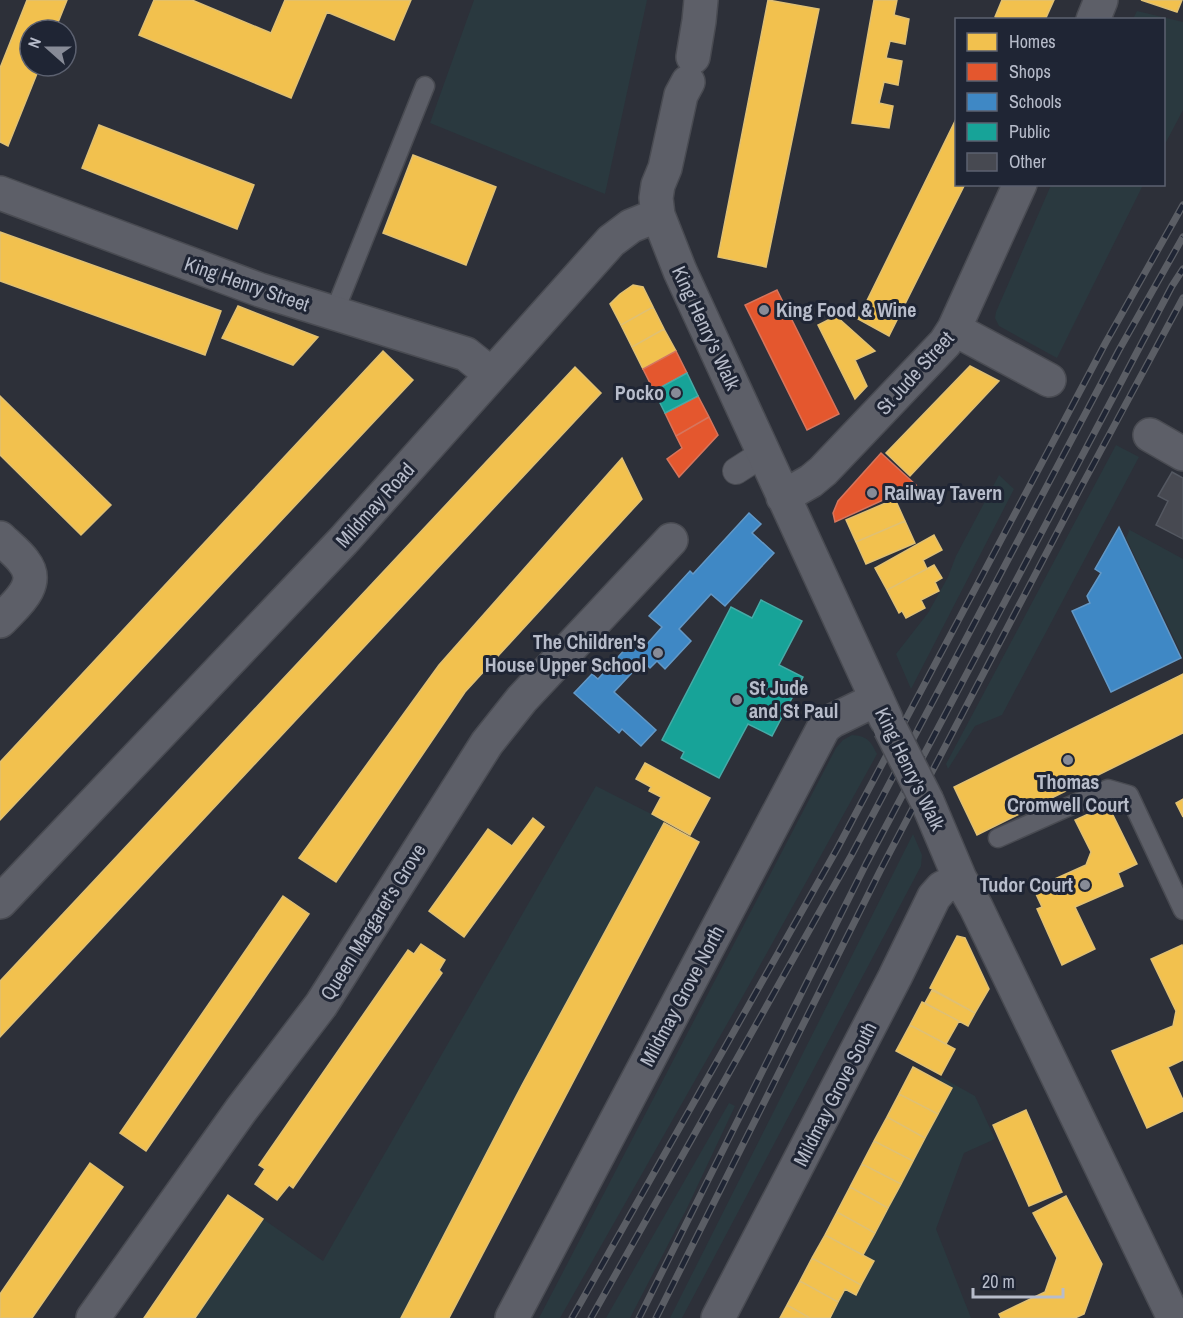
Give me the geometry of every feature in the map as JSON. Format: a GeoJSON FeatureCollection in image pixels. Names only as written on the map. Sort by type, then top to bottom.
{"type":"FeatureCollection","features":[{"type":"Feature","properties":{"kind":"street"},"geometry":{"type":"LineString","coordinates":[[658,215],[656,198],[658,184],[665,168],[681,95],[690,70],[701,0]]}},
{"type":"Feature","properties":{"kind":"street"},"geometry":{"type":"LineString","coordinates":[[1094,18],[1101,0]]}},
{"type":"Feature","properties":{"kind":"street","name":"St Jude Street"},"geometry":{"type":"LineString","coordinates":[[783,497],[811,481],[823,471],[945,343],[954,329],[1019,186]]}},
{"type":"Feature","properties":{"kind":"street","name":"King Henry Street"},"geometry":{"type":"LineString","coordinates":[[0,193],[218,275],[466,354],[491,374]]}},
{"type":"Feature","properties":{"kind":"street","name":"Mildmay Road"},"geometry":{"type":"LineString","coordinates":[[0,902],[343,541],[611,241],[631,226],[658,215]]}},
{"type":"Feature","properties":{"kind":"street","name":"King Henry's Walk"},"geometry":{"type":"LineString","coordinates":[[658,215],[680,271],[890,728],[927,801],[960,879],[976,907],[1174,1318]]}},
{"type":"Feature","properties":{"kind":"street"},"geometry":{"type":"LineString","coordinates":[[954,329],[1049,380]]}},
{"type":"Feature","properties":{"kind":"street"},"geometry":{"type":"LineString","coordinates":[[1149,435],[1183,454]]}},
{"type":"Feature","properties":{"kind":"street"},"geometry":{"type":"LineString","coordinates":[[736,471],[764,453]]}},
{"type":"Feature","properties":{"kind":"street"},"geometry":{"type":"LineString","coordinates":[[0,538],[24,562],[30,573],[30,584],[25,594],[0,621]]}},
{"type":"Feature","properties":{"kind":"street","name":"Queen Margaret's Grove"},"geometry":{"type":"LineString","coordinates":[[93,1318],[240,1110],[321,1005],[487,743],[522,699],[671,540]]}},
{"type":"Feature","properties":{"kind":"street","name":"Mildmay Grove North"},"geometry":{"type":"LineString","coordinates":[[512,1318],[824,727],[877,699]]}},
{"type":"Feature","properties":{"kind":"street","name":"Mildmay Grove South"},"geometry":{"type":"LineString","coordinates":[[718,1318],[895,978],[934,897],[942,888],[960,879]]}},
{"type":"Feature","properties":{"kind":"lane"},"geometry":{"type":"LineString","coordinates":[[334,313],[425,86]]}},
{"type":"Feature","properties":{"kind":"lane"},"geometry":{"type":"LineString","coordinates":[[998,838],[1108,789],[1129,795],[1183,910]]}},
{"type":"Feature","properties":{"kind":"shaded area"},"geometry":{"type":"Polygon","coordinates":[[[474,0],[647,0],[605,194],[430,123],[474,0]]]}},
{"type":"Feature","properties":{"kind":"shaded area"},"geometry":{"type":"Polygon","coordinates":[[[1137,11],[1183,22],[1183,110],[1165,144],[1165,18],[1134,18],[1137,11]]]}},
{"type":"Feature","properties":{"kind":"shaded area"},"geometry":{"type":"Polygon","coordinates":[[[1051,186],[1143,186],[1057,358],[999,326],[995,318],[1051,186]]]}},
{"type":"Feature","properties":{"kind":"shaded area"},"geometry":{"type":"Polygon","coordinates":[[[1116,445],[1139,457],[1002,715],[975,726],[948,769],[946,764],[1116,445]]]}},
{"type":"Feature","properties":{"kind":"shaded area"},"geometry":{"type":"Polygon","coordinates":[[[999,475],[1014,489],[911,689],[896,654],[928,613],[999,475]]]}},
{"type":"Feature","properties":{"kind":"shaded area"},"geometry":{"type":"Polygon","coordinates":[[[1128,529],[1183,559],[1183,657],[1126,538],[1128,529]]]}},
{"type":"Feature","properties":{"kind":"shaded area"},"geometry":{"type":"Polygon","coordinates":[[[852,735],[868,740],[877,754],[560,1318],[539,1318],[836,748],[852,735]]]}},
{"type":"Feature","properties":{"kind":"shaded area"},"geometry":{"type":"Polygon","coordinates":[[[596,786],[665,821],[522,1085],[401,1318],[195,1318],[263,1219],[323,1261],[596,786]]]}},
{"type":"Feature","properties":{"kind":"shaded area"},"geometry":{"type":"Polygon","coordinates":[[[913,834],[922,855],[921,866],[682,1318],[670,1318],[913,834]]]}},
{"type":"Feature","properties":{"kind":"shaded area"},"geometry":{"type":"Polygon","coordinates":[[[941,1077],[975,1096],[995,1139],[964,1153],[936,1229],[971,1318],[830,1318],[952,1088],[939,1081],[941,1077]]]}},
{"type":"Feature","properties":{"kind":"shaded area"},"geometry":{"type":"Polygon","coordinates":[[[729,1103],[735,1106],[687,1208],[630,1318],[606,1318],[729,1103]]]}},
{"type":"Feature","properties":{"kind":"building: Homes"},"geometry":{"type":"Polygon","coordinates":[[[27,0],[67,0],[60,18],[20,18],[27,0]]]}},
{"type":"Feature","properties":{"kind":"building: Homes"},"geometry":{"type":"Polygon","coordinates":[[[154,0],[192,0],[271,33],[285,0],[411,0],[394,40],[327,12],[291,98],[139,35],[154,0]]]}},
{"type":"Feature","properties":{"kind":"building: Homes"},"geometry":{"type":"Polygon","coordinates":[[[768,0],[819,9],[766,267],[718,257],[768,0]]]}},
{"type":"Feature","properties":{"kind":"building: Homes"},"geometry":{"type":"Polygon","coordinates":[[[874,0],[897,0],[894,15],[909,19],[905,44],[890,41],[886,58],[902,61],[898,85],[884,82],[879,103],[893,106],[889,128],[852,123],[874,0]]]}},
{"type":"Feature","properties":{"kind":"building: Homes"},"geometry":{"type":"Polygon","coordinates":[[[1002,0],[1054,0],[1046,18],[995,17],[1002,0]]]}},
{"type":"Feature","properties":{"kind":"building: Homes"},"geometry":{"type":"Polygon","coordinates":[[[1141,0],[1182,0],[1177,12],[1141,0]]]}},
{"type":"Feature","properties":{"kind":"building: Homes"},"geometry":{"type":"Polygon","coordinates":[[[18,23],[18,78],[35,78],[8,146],[0,142],[0,68],[18,23]]]}},
{"type":"Feature","properties":{"kind":"building: Homes"},"geometry":{"type":"Polygon","coordinates":[[[955,121],[955,186],[964,186],[889,336],[858,319],[955,121]]]}},
{"type":"Feature","properties":{"kind":"building: Homes"},"geometry":{"type":"Polygon","coordinates":[[[99,125],[254,185],[237,229],[82,168],[99,125]]]}},
{"type":"Feature","properties":{"kind":"building: Homes"},"geometry":{"type":"Polygon","coordinates":[[[413,155],[496,187],[466,265],[383,233],[413,155]]]}},
{"type":"Feature","properties":{"kind":"building: Homes"},"geometry":{"type":"Polygon","coordinates":[[[0,232],[221,311],[205,355],[0,281],[0,232]]]}},
{"type":"Feature","properties":{"kind":"building: Homes"},"geometry":{"type":"Polygon","coordinates":[[[633,285],[643,287],[653,307],[621,325],[610,304],[633,285]]]}},
{"type":"Feature","properties":{"kind":"building: Homes"},"geometry":{"type":"Polygon","coordinates":[[[238,306],[318,337],[293,365],[222,338],[238,306]]]}},
{"type":"Feature","properties":{"kind":"building: Homes"},"geometry":{"type":"Polygon","coordinates":[[[653,307],[664,329],[632,347],[621,325],[653,307]]]}},
{"type":"Feature","properties":{"kind":"building: Homes"},"geometry":{"type":"Polygon","coordinates":[[[836,316],[875,351],[855,360],[867,386],[855,399],[818,325],[836,316]]]}},
{"type":"Feature","properties":{"kind":"building: Homes"},"geometry":{"type":"Polygon","coordinates":[[[664,329],[676,351],[643,369],[632,347],[664,329]]]}},
{"type":"Feature","properties":{"kind":"building: Homes"},"geometry":{"type":"Polygon","coordinates":[[[383,351],[413,380],[0,820],[0,762],[383,351]]]}},
{"type":"Feature","properties":{"kind":"building: Homes"},"geometry":{"type":"Polygon","coordinates":[[[970,366],[999,381],[910,476],[886,453],[970,366]]]}},
{"type":"Feature","properties":{"kind":"building: Homes"},"geometry":{"type":"Polygon","coordinates":[[[575,367],[601,393],[0,1037],[0,981],[575,367]]]}},
{"type":"Feature","properties":{"kind":"building: Homes"},"geometry":{"type":"Polygon","coordinates":[[[0,396],[111,505],[81,535],[0,455],[0,396]]]}},
{"type":"Feature","properties":{"kind":"building: Homes"},"geometry":{"type":"Polygon","coordinates":[[[622,458],[642,499],[465,692],[336,882],[299,858],[439,665],[622,458]]]}},
{"type":"Feature","properties":{"kind":"building: Homes"},"geometry":{"type":"Polygon","coordinates":[[[895,499],[905,521],[856,542],[846,520],[895,499]]]}},
{"type":"Feature","properties":{"kind":"building: Homes"},"geometry":{"type":"Polygon","coordinates":[[[905,521],[915,543],[866,564],[856,542],[905,521]]]}},
{"type":"Feature","properties":{"kind":"building: Homes"},"geometry":{"type":"Polygon","coordinates":[[[934,535],[942,550],[923,560],[927,569],[887,590],[875,568],[934,535]]]}},
{"type":"Feature","properties":{"kind":"building: Homes"},"geometry":{"type":"Polygon","coordinates":[[[934,565],[942,578],[935,582],[939,591],[921,600],[925,608],[906,618],[902,611],[899,613],[887,590],[934,565]]]}},
{"type":"Feature","properties":{"kind":"building: Homes","name":"Thomas Cromwell Court"},"geometry":{"type":"Polygon","coordinates":[[[1183,674],[1183,733],[977,835],[954,787],[1183,674]]]}},
{"type":"Feature","properties":{"kind":"building: Homes"},"geometry":{"type":"Polygon","coordinates":[[[645,763],[710,798],[690,835],[652,814],[661,797],[649,791],[651,787],[636,779],[645,763]]]}},
{"type":"Feature","properties":{"kind":"building: Homes"},"geometry":{"type":"Polygon","coordinates":[[[1183,799],[1183,817],[1176,803],[1183,799]]]}},
{"type":"Feature","properties":{"kind":"building: Homes","name":"Tudor Court"},"geometry":{"type":"Polygon","coordinates":[[[1108,805],[1137,864],[1118,873],[1123,886],[1075,907],[1095,949],[1062,965],[1037,909],[1042,907],[1036,894],[1048,888],[1046,883],[1086,865],[1091,852],[1075,820],[1108,805]]]}},
{"type":"Feature","properties":{"kind":"building: Homes"},"geometry":{"type":"Polygon","coordinates":[[[533,818],[544,827],[464,937],[429,911],[488,829],[512,846],[533,818]]]}},
{"type":"Feature","properties":{"kind":"building: Homes"},"geometry":{"type":"Polygon","coordinates":[[[664,823],[699,842],[449,1318],[401,1318],[522,1085],[664,823]]]}},
{"type":"Feature","properties":{"kind":"building: Homes"},"geometry":{"type":"Polygon","coordinates":[[[283,896],[309,914],[146,1151],[120,1133],[283,896]]]}},
{"type":"Feature","properties":{"kind":"building: Homes"},"geometry":{"type":"Polygon","coordinates":[[[957,936],[965,938],[989,989],[975,1013],[930,988],[957,936]]]}},
{"type":"Feature","properties":{"kind":"building: Homes"},"geometry":{"type":"Polygon","coordinates":[[[421,944],[445,960],[439,970],[442,973],[293,1188],[289,1185],[277,1200],[255,1184],[265,1169],[259,1165],[408,950],[414,954],[421,944]]]}},
{"type":"Feature","properties":{"kind":"building: Homes"},"geometry":{"type":"Polygon","coordinates":[[[1182,945],[1183,1060],[1168,1067],[1183,1100],[1183,1111],[1147,1128],[1112,1051],[1173,1026],[1176,1011],[1151,959],[1182,945]]]}},
{"type":"Feature","properties":{"kind":"building: Homes"},"geometry":{"type":"Polygon","coordinates":[[[932,990],[975,1013],[968,1026],[925,1003],[932,990]]]}},
{"type":"Feature","properties":{"kind":"building: Homes"},"geometry":{"type":"Polygon","coordinates":[[[922,1002],[959,1021],[946,1044],[910,1025],[922,1002]]]}},
{"type":"Feature","properties":{"kind":"building: Homes"},"geometry":{"type":"Polygon","coordinates":[[[910,1025],[955,1049],[941,1075],[896,1051],[910,1025]]]}},
{"type":"Feature","properties":{"kind":"building: Homes"},"geometry":{"type":"Polygon","coordinates":[[[913,1067],[952,1088],[938,1114],[899,1094],[913,1067]]]}},
{"type":"Feature","properties":{"kind":"building: Homes"},"geometry":{"type":"Polygon","coordinates":[[[899,1094],[938,1114],[925,1138],[887,1117],[899,1094]]]}},
{"type":"Feature","properties":{"kind":"building: Homes"},"geometry":{"type":"Polygon","coordinates":[[[1026,1110],[1062,1192],[1029,1206],[993,1125],[1026,1110]]]}},
{"type":"Feature","properties":{"kind":"building: Homes"},"geometry":{"type":"Polygon","coordinates":[[[887,1117],[925,1138],[913,1161],[874,1141],[887,1117]]]}},
{"type":"Feature","properties":{"kind":"building: Homes"},"geometry":{"type":"Polygon","coordinates":[[[874,1141],[913,1161],[901,1184],[862,1164],[874,1141]]]}},
{"type":"Feature","properties":{"kind":"building: Homes"},"geometry":{"type":"Polygon","coordinates":[[[90,1163],[123,1187],[32,1318],[0,1318],[0,1294],[90,1163]]]}},
{"type":"Feature","properties":{"kind":"building: Homes"},"geometry":{"type":"Polygon","coordinates":[[[862,1164],[901,1184],[888,1208],[850,1187],[862,1164]]]}},
{"type":"Feature","properties":{"kind":"building: Homes"},"geometry":{"type":"Polygon","coordinates":[[[850,1187],[888,1208],[875,1233],[837,1212],[850,1187]]]}},
{"type":"Feature","properties":{"kind":"building: Homes"},"geometry":{"type":"Polygon","coordinates":[[[228,1195],[263,1219],[195,1318],[144,1318],[228,1195]]]}},
{"type":"Feature","properties":{"kind":"building: Homes"},"geometry":{"type":"Polygon","coordinates":[[[1066,1196],[1102,1264],[1084,1314],[1075,1318],[1001,1318],[999,1314],[1045,1292],[1057,1258],[1033,1213],[1066,1196]]]}},
{"type":"Feature","properties":{"kind":"building: Homes"},"geometry":{"type":"Polygon","coordinates":[[[837,1212],[875,1233],[863,1255],[825,1235],[837,1212]]]}},
{"type":"Feature","properties":{"kind":"building: Homes"},"geometry":{"type":"Polygon","coordinates":[[[825,1235],[874,1261],[861,1285],[812,1258],[825,1235]]]}},
{"type":"Feature","properties":{"kind":"building: Homes"},"geometry":{"type":"Polygon","coordinates":[[[812,1258],[861,1285],[856,1295],[845,1289],[838,1302],[800,1281],[812,1258]]]}},
{"type":"Feature","properties":{"kind":"building: Homes"},"geometry":{"type":"Polygon","coordinates":[[[800,1281],[838,1302],[830,1318],[810,1318],[787,1305],[800,1281]]]}},
{"type":"Feature","properties":{"kind":"building: Homes"},"geometry":{"type":"Polygon","coordinates":[[[787,1305],[810,1318],[780,1318],[787,1305]]]}},
{"type":"Feature","properties":{"kind":"building: Shops"},"geometry":{"type":"Polygon","coordinates":[[[777,290],[839,414],[807,430],[745,305],[777,290]]]}},
{"type":"Feature","properties":{"kind":"building: Shops"},"geometry":{"type":"Polygon","coordinates":[[[676,351],[687,373],[654,391],[643,369],[676,351]]]}},
{"type":"Feature","properties":{"kind":"building: Shops"},"geometry":{"type":"Polygon","coordinates":[[[698,396],[709,417],[676,436],[665,413],[698,396]]]}},
{"type":"Feature","properties":{"kind":"building: Shops"},"geometry":{"type":"Polygon","coordinates":[[[709,417],[718,435],[679,477],[667,459],[682,448],[676,436],[709,417]]]}},
{"type":"Feature","properties":{"kind":"building: Shops","name":"Railway Tavern"},"geometry":{"type":"Polygon","coordinates":[[[881,453],[916,485],[835,522],[833,513],[838,501],[881,453]]]}},
{"type":"Feature","properties":{"kind":"building: Schools"},"geometry":{"type":"Polygon","coordinates":[[[749,513],[761,524],[752,533],[774,553],[725,606],[711,594],[679,629],[691,641],[665,669],[657,661],[650,668],[643,661],[614,692],[656,730],[641,746],[622,729],[619,733],[574,693],[592,674],[598,679],[638,635],[647,644],[662,627],[649,616],[690,571],[693,574],[749,513]]]}},
{"type":"Feature","properties":{"kind":"building: Schools"},"geometry":{"type":"Polygon","coordinates":[[[1119,527],[1181,658],[1111,692],[1072,611],[1090,603],[1087,596],[1101,573],[1095,569],[1119,527]]]}},
{"type":"Feature","properties":{"kind":"building: Public","name":"Pocko"},"geometry":{"type":"Polygon","coordinates":[[[687,373],[698,396],[665,413],[654,391],[687,373]]]}},
{"type":"Feature","properties":{"kind":"building: Public","name":"St Jude and St Paul"},"geometry":{"type":"Polygon","coordinates":[[[761,600],[802,621],[779,665],[803,677],[772,736],[748,724],[719,778],[681,758],[684,752],[662,740],[731,607],[752,618],[761,600]]]}},
{"type":"Feature","properties":{"kind":"building: Other"},"geometry":{"type":"Polygon","coordinates":[[[1172,472],[1183,478],[1183,539],[1156,525],[1168,501],[1158,496],[1172,472]]]}},
{"type":"Feature","properties":{"kind":"railway"},"geometry":{"type":"LineString","coordinates":[[572,1318],[837,849],[1106,342],[1183,205]]}},
{"type":"Feature","properties":{"kind":"railway"},"geometry":{"type":"LineString","coordinates":[[591,1318],[851,856],[1119,350],[1183,237]]}},
{"type":"Feature","properties":{"kind":"railway"},"geometry":{"type":"LineString","coordinates":[[639,1318],[866,864],[1183,269]]}},
{"type":"Feature","properties":{"kind":"railway"},"geometry":{"type":"LineString","coordinates":[[656,1318],[880,871],[1183,298]]}},
{"type":"Feature","properties":{"kind":"place","name":"King Food & Wine"},"geometry":{"type":"Point","coordinates":[764,310]}},
{"type":"Feature","properties":{"kind":"place","name":"Pocko"},"geometry":{"type":"Point","coordinates":[676,393]}},
{"type":"Feature","properties":{"kind":"place","name":"Railway Tavern"},"geometry":{"type":"Point","coordinates":[872,493]}},
{"type":"Feature","properties":{"kind":"place","name":"The Children's House Upper School"},"geometry":{"type":"Point","coordinates":[658,653]}},
{"type":"Feature","properties":{"kind":"place","name":"St Jude and St Paul"},"geometry":{"type":"Point","coordinates":[737,700]}},
{"type":"Feature","properties":{"kind":"place","name":"Thomas Cromwell Court"},"geometry":{"type":"Point","coordinates":[1068,760]}},
{"type":"Feature","properties":{"kind":"place","name":"Tudor Court"},"geometry":{"type":"Point","coordinates":[1085,885]}}]}
